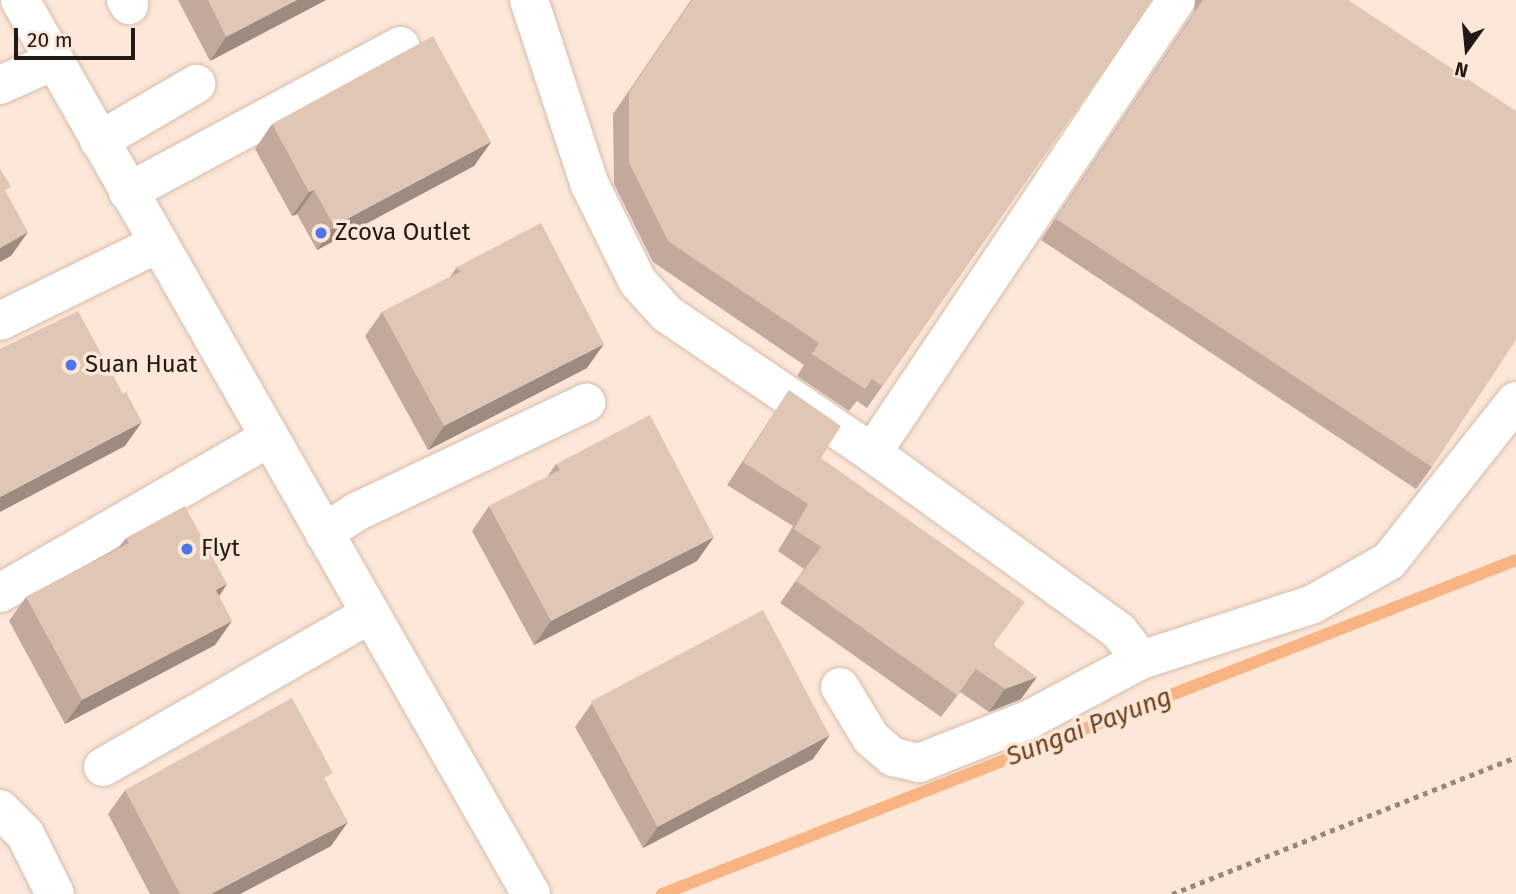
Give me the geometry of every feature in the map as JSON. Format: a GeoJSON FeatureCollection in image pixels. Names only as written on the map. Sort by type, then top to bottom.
{"type":"FeatureCollection","features":[{"type":"Feature","properties":{"kind":"street"},"geometry":{"type":"LineString","coordinates":[[20,0],[531,894]]}},
{"type":"Feature","properties":{"kind":"street"},"geometry":{"type":"LineString","coordinates":[[528,0],[590,184],[638,282],[667,314],[872,453],[1119,631],[1141,660]]}},
{"type":"Feature","properties":{"kind":"street"},"geometry":{"type":"LineString","coordinates":[[872,453],[1176,0]]}},
{"type":"Feature","properties":{"kind":"street"},"geometry":{"type":"LineString","coordinates":[[128,191],[400,46]]}},
{"type":"Feature","properties":{"kind":"street"},"geometry":{"type":"LineString","coordinates":[[0,85],[54,61]]}},
{"type":"Feature","properties":{"kind":"street"},"geometry":{"type":"LineString","coordinates":[[99,141],[196,84]]}},
{"type":"Feature","properties":{"kind":"street"},"geometry":{"type":"LineString","coordinates":[[0,321],[159,243]]}},
{"type":"Feature","properties":{"kind":"street"},"geometry":{"type":"LineString","coordinates":[[840,687],[871,738],[893,757],[919,763],[1030,719],[1141,660],[1313,604],[1389,561],[1516,401]]}},
{"type":"Feature","properties":{"kind":"street"},"geometry":{"type":"LineString","coordinates":[[324,533],[356,512],[586,403]]}},
{"type":"Feature","properties":{"kind":"street"},"geometry":{"type":"LineString","coordinates":[[0,593],[269,438]]}},
{"type":"Feature","properties":{"kind":"street"},"geometry":{"type":"LineString","coordinates":[[103,767],[370,614]]}},
{"type":"Feature","properties":{"kind":"street"},"geometry":{"type":"LineString","coordinates":[[0,809],[25,834],[55,894]]}},
{"type":"Feature","properties":{"kind":"path"},"geometry":{"type":"LineString","coordinates":[[1172,894],[1516,757]]}},
{"type":"Feature","properties":{"kind":"building"},"geometry":{"type":"Polygon","coordinates":[[[208,0],[297,0],[226,37],[208,0]]]}},
{"type":"Feature","properties":{"kind":"building"},"geometry":{"type":"Polygon","coordinates":[[[692,0],[1153,0],[882,386],[872,379],[865,389],[812,354],[819,343],[668,241],[629,163],[629,92],[692,0]]]}},
{"type":"Feature","properties":{"kind":"building"},"geometry":{"type":"Polygon","coordinates":[[[1203,0],[1348,0],[1516,111],[1516,340],[1432,467],[1056,219],[1203,0]]]}},
{"type":"Feature","properties":{"kind":"building"},"geometry":{"type":"Polygon","coordinates":[[[433,36],[491,142],[334,226],[314,190],[309,192],[272,124],[433,36]]]}},
{"type":"Feature","properties":{"kind":"building"},"geometry":{"type":"Polygon","coordinates":[[[0,168],[11,187],[5,190],[28,232],[0,248],[0,168]]]}},
{"type":"Feature","properties":{"kind":"building"},"geometry":{"type":"Polygon","coordinates":[[[541,223],[604,344],[444,426],[382,312],[460,272],[457,267],[541,223]]]}},
{"type":"Feature","properties":{"kind":"building"},"geometry":{"type":"Polygon","coordinates":[[[78,311],[123,394],[126,392],[142,422],[0,497],[0,349],[78,311]]]}},
{"type":"Feature","properties":{"kind":"building"},"geometry":{"type":"Polygon","coordinates":[[[789,390],[841,426],[821,458],[1025,602],[993,645],[1037,677],[1005,689],[976,669],[957,695],[796,581],[821,547],[794,529],[808,504],[743,462],[789,390]]]}},
{"type":"Feature","properties":{"kind":"building"},"geometry":{"type":"Polygon","coordinates":[[[650,415],[714,537],[551,621],[489,506],[560,470],[556,464],[650,415]]]}},
{"type":"Feature","properties":{"kind":"building"},"geometry":{"type":"Polygon","coordinates":[[[185,506],[227,584],[216,590],[232,621],[82,700],[26,597],[129,543],[126,538],[185,506]]]}},
{"type":"Feature","properties":{"kind":"building"},"geometry":{"type":"Polygon","coordinates":[[[763,610],[830,735],[657,827],[591,702],[763,610]]]}},
{"type":"Feature","properties":{"kind":"building"},"geometry":{"type":"Polygon","coordinates":[[[292,698],[333,773],[324,778],[348,822],[211,894],[180,894],[125,790],[292,698]]]}},
{"type":"Feature","properties":{"kind":"waterway","name":"Sungai Payung"},"geometry":{"type":"LineString","coordinates":[[662,894],[1516,560]]}},
{"type":"Feature","properties":{"kind":"place","name":"Zcova Outlet"},"geometry":{"type":"Point","coordinates":[321,233]}},
{"type":"Feature","properties":{"kind":"place","name":"Suan Huat"},"geometry":{"type":"Point","coordinates":[71,365]}},
{"type":"Feature","properties":{"kind":"place","name":"Flyt"},"geometry":{"type":"Point","coordinates":[187,549]}}]}
